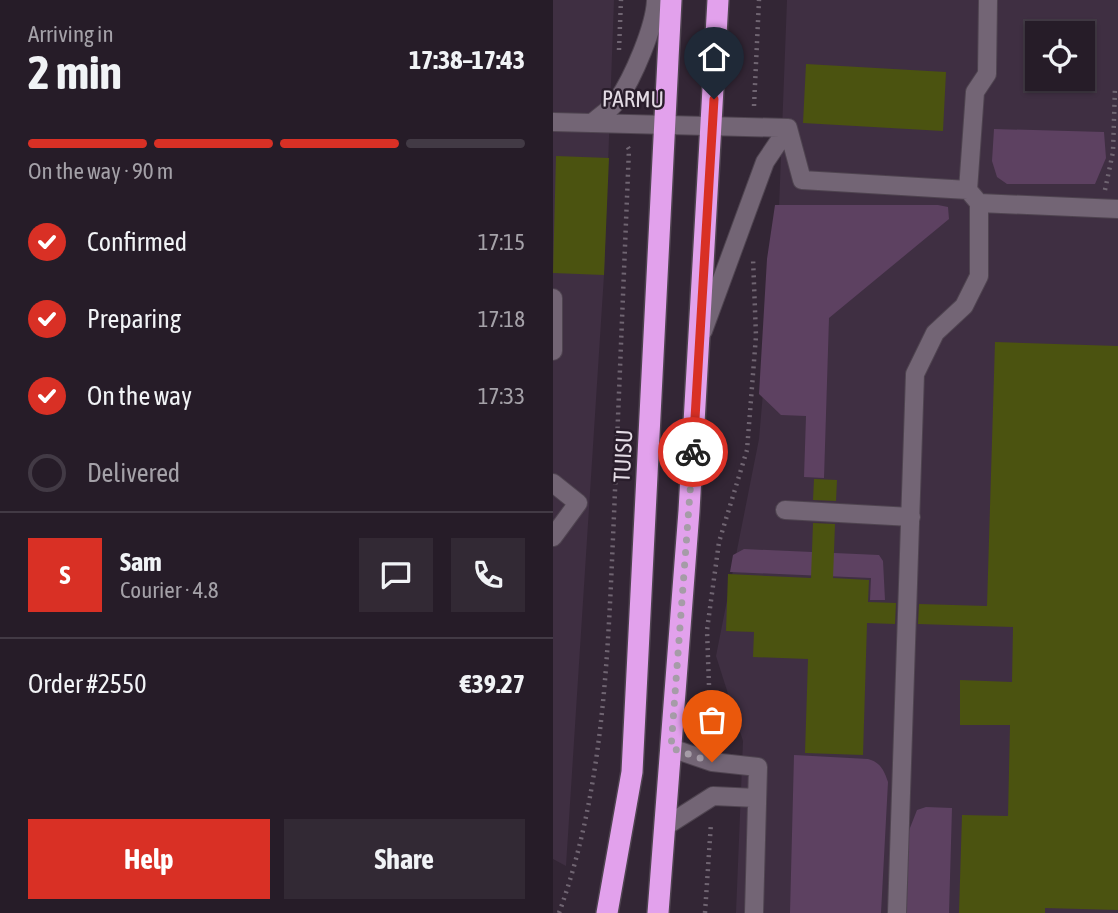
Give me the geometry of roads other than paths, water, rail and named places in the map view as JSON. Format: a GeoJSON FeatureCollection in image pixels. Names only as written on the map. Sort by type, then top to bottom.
{"type":"FeatureCollection","features":[{"type":"Feature","properties":{"kind":"highway","name":"TUISU"},"geometry":{"type":"LineString","coordinates":[[607,913],[632,772],[671,0]]}},
{"type":"Feature","properties":{"kind":"highway"},"geometry":{"type":"LineString","coordinates":[[658,913],[700,341],[718,0]]}},
{"type":"Feature","properties":{"kind":"street"},"geometry":{"type":"LineString","coordinates":[[592,123],[616,102],[638,60],[655,13],[656,0]]}},
{"type":"Feature","properties":{"kind":"street"},"geometry":{"type":"LineString","coordinates":[[897,913],[915,373],[935,333],[964,306],[979,276],[973,196],[975,92],[987,74],[988,0]]}},
{"type":"Feature","properties":{"kind":"street","name":"PARMU"},"geometry":{"type":"LineString","coordinates":[[553,122],[789,128]]}},
{"type":"Feature","properties":{"kind":"street"},"geometry":{"type":"LineString","coordinates":[[789,128],[802,180],[1109,208]]}},
{"type":"Feature","properties":{"kind":"street"},"geometry":{"type":"LineString","coordinates":[[700,341],[765,162],[789,128]]}},
{"type":"Feature","properties":{"kind":"street"},"geometry":{"type":"LineString","coordinates":[[553,298],[553,351]]}},
{"type":"Feature","properties":{"kind":"street"},"geometry":{"type":"LineString","coordinates":[[553,483],[578,503],[553,537]]}},
{"type":"Feature","properties":{"kind":"street"},"geometry":{"type":"LineString","coordinates":[[785,510],[911,517]]}},
{"type":"Feature","properties":{"kind":"street"},"geometry":{"type":"LineString","coordinates":[[671,748],[712,762],[758,767],[754,913]]}},
{"type":"Feature","properties":{"kind":"street"},"geometry":{"type":"LineString","coordinates":[[666,826],[713,796],[757,798]]}}]}
